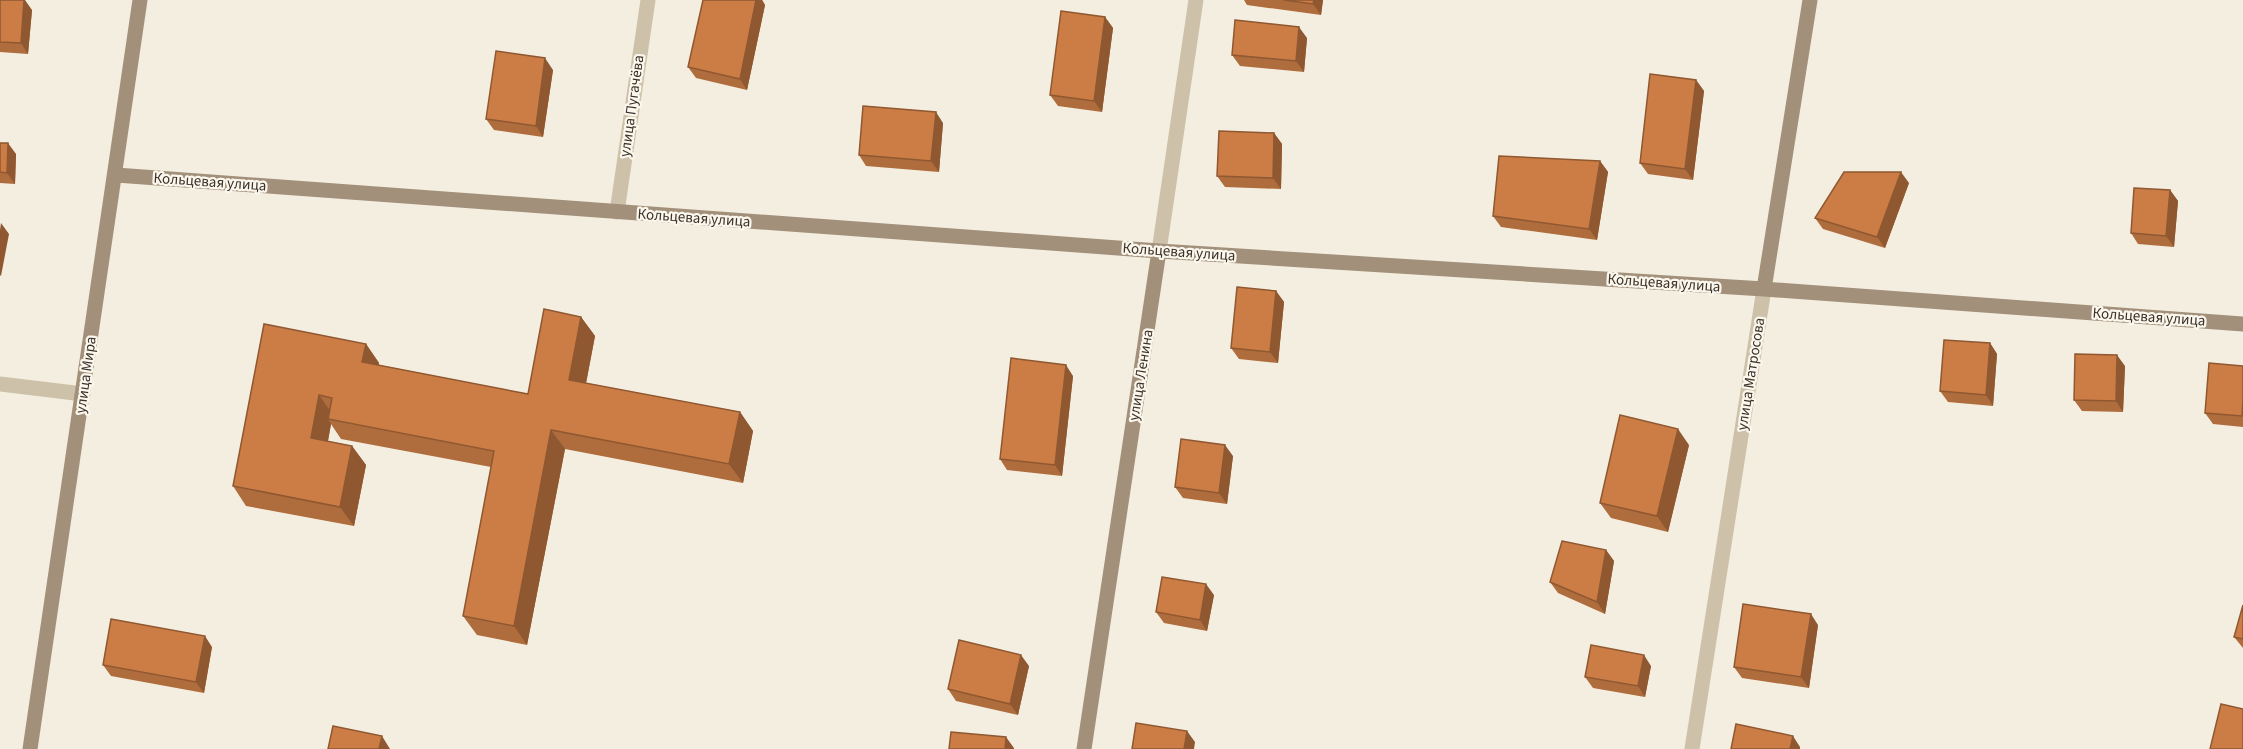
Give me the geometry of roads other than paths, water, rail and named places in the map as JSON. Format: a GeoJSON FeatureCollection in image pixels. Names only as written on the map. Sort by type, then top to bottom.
{"type":"FeatureCollection","features":[{"type":"Feature","properties":{"kind":"street","name":"улица Мира"},"geometry":{"type":"LineString","coordinates":[[30,749],[140,0]]}},
{"type":"Feature","properties":{"kind":"street","name":"улица Пугачёва"},"geometry":{"type":"LineString","coordinates":[[617,212],[648,0]]}},
{"type":"Feature","properties":{"kind":"street","name":"улица Ленина"},"geometry":{"type":"LineString","coordinates":[[1084,749],[1196,0]]}},
{"type":"Feature","properties":{"kind":"street","name":"улица Матросова"},"geometry":{"type":"LineString","coordinates":[[1692,749],[1810,0]]}},
{"type":"Feature","properties":{"kind":"street","name":"Кольцевая улица"},"geometry":{"type":"LineString","coordinates":[[116,175],[1159,251],[1764,289],[2243,324]]}},
{"type":"Feature","properties":{"kind":"street"},"geometry":{"type":"LineString","coordinates":[[0,384],[83,394]]}}]}
